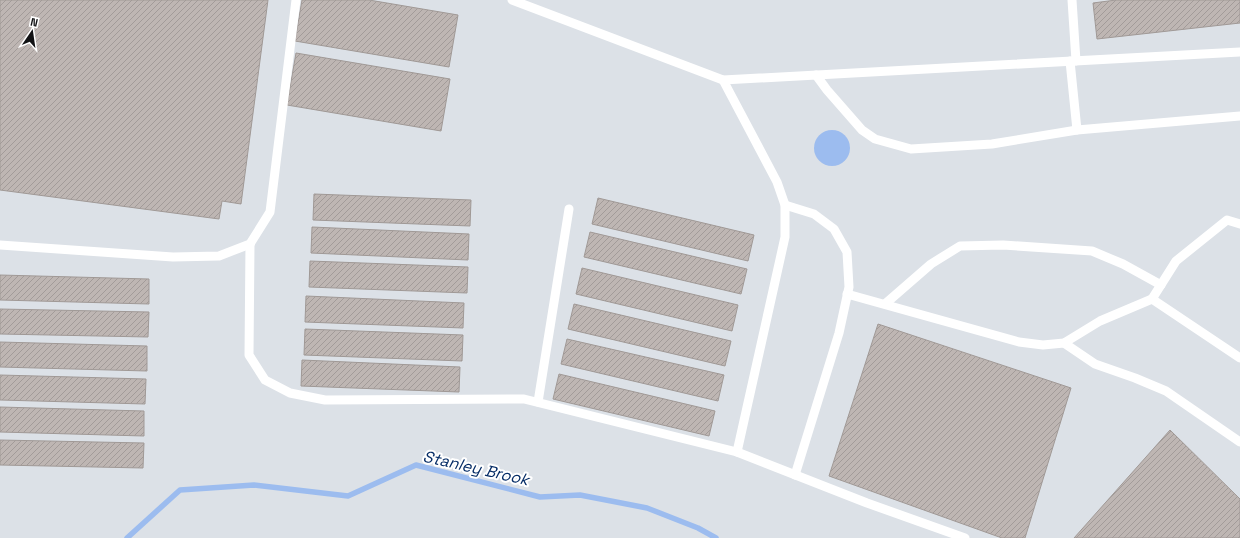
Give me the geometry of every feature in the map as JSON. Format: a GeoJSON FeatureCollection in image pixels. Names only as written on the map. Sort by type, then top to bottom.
{"type":"FeatureCollection","features":[{"type":"Feature","properties":{"kind":"lane"},"geometry":{"type":"LineString","coordinates":[[296,0],[270,212],[250,244],[249,355],[265,380],[290,393],[325,400],[524,399],[538,402],[737,452],[867,503],[965,538]]}},
{"type":"Feature","properties":{"kind":"lane"},"geometry":{"type":"LineString","coordinates":[[512,0],[723,80],[1240,52]]}},
{"type":"Feature","properties":{"kind":"lane"},"geometry":{"type":"LineString","coordinates":[[1072,0],[1073,61],[1077,130]]}},
{"type":"Feature","properties":{"kind":"lane"},"geometry":{"type":"LineString","coordinates":[[816,75],[862,130],[875,139],[911,149],[992,144],[1077,130],[1240,116]]}},
{"type":"Feature","properties":{"kind":"lane"},"geometry":{"type":"LineString","coordinates":[[723,80],[777,182],[785,205],[785,237],[737,452]]}},
{"type":"Feature","properties":{"kind":"lane"},"geometry":{"type":"LineString","coordinates":[[785,205],[814,214],[834,229],[847,252],[849,287],[839,333],[795,475]]}},
{"type":"Feature","properties":{"kind":"lane"},"geometry":{"type":"LineString","coordinates":[[538,402],[569,209]]}},
{"type":"Feature","properties":{"kind":"lane"},"geometry":{"type":"LineString","coordinates":[[847,294],[1019,342],[1043,345],[1064,342],[1100,321],[1152,299],[1176,261],[1227,220],[1240,224]]}},
{"type":"Feature","properties":{"kind":"lane"},"geometry":{"type":"LineString","coordinates":[[0,245],[173,257],[219,256],[250,244]]}},
{"type":"Feature","properties":{"kind":"lane"},"geometry":{"type":"LineString","coordinates":[[885,304],[931,264],[960,246],[1003,245],[1092,251],[1123,264],[1161,285]]}},
{"type":"Feature","properties":{"kind":"lane"},"geometry":{"type":"LineString","coordinates":[[1152,299],[1240,358]]}},
{"type":"Feature","properties":{"kind":"lane"},"geometry":{"type":"LineString","coordinates":[[1064,342],[1095,364],[1166,391],[1240,442]]}},
{"type":"Feature","properties":{"kind":"water"},"geometry":{"type":"Polygon","coordinates":[[[832,130],[842,133],[847,138],[850,148],[847,158],[842,163],[832,166],[822,163],[817,158],[814,148],[817,138],[822,133],[832,130]]]}},
{"type":"Feature","properties":{"kind":"building"},"geometry":{"type":"Polygon","coordinates":[[[0,0],[268,0],[241,204],[222,201],[219,219],[0,190],[0,0]]]}},
{"type":"Feature","properties":{"kind":"building"},"geometry":{"type":"Polygon","coordinates":[[[302,0],[369,0],[458,15],[449,67],[295,41],[302,0]]]}},
{"type":"Feature","properties":{"kind":"building"},"geometry":{"type":"Polygon","coordinates":[[[1116,0],[1240,0],[1240,23],[1097,39],[1093,3],[1116,0]]]}},
{"type":"Feature","properties":{"kind":"building"},"geometry":{"type":"Polygon","coordinates":[[[296,53],[450,79],[441,131],[287,105],[296,53]]]}},
{"type":"Feature","properties":{"kind":"building"},"geometry":{"type":"Polygon","coordinates":[[[314,194],[471,200],[470,226],[313,220],[314,194]]]}},
{"type":"Feature","properties":{"kind":"building"},"geometry":{"type":"Polygon","coordinates":[[[598,198],[754,235],[748,261],[592,224],[598,198]]]}},
{"type":"Feature","properties":{"kind":"building"},"geometry":{"type":"Polygon","coordinates":[[[312,227],[469,234],[468,260],[311,253],[312,227]]]}},
{"type":"Feature","properties":{"kind":"building"},"geometry":{"type":"Polygon","coordinates":[[[590,232],[747,269],[741,294],[584,257],[590,232]]]}},
{"type":"Feature","properties":{"kind":"building"},"geometry":{"type":"Polygon","coordinates":[[[310,261],[468,267],[467,293],[309,287],[310,261]]]}},
{"type":"Feature","properties":{"kind":"building"},"geometry":{"type":"Polygon","coordinates":[[[582,268],[738,305],[732,331],[576,294],[582,268]]]}},
{"type":"Feature","properties":{"kind":"building"},"geometry":{"type":"Polygon","coordinates":[[[0,275],[149,279],[149,304],[0,300],[0,275]]]}},
{"type":"Feature","properties":{"kind":"building"},"geometry":{"type":"Polygon","coordinates":[[[306,296],[464,303],[463,328],[305,322],[306,296]]]}},
{"type":"Feature","properties":{"kind":"building"},"geometry":{"type":"Polygon","coordinates":[[[574,304],[731,341],[725,366],[568,329],[574,304]]]}},
{"type":"Feature","properties":{"kind":"building"},"geometry":{"type":"Polygon","coordinates":[[[0,309],[149,312],[148,337],[0,334],[0,309]]]}},
{"type":"Feature","properties":{"kind":"building"},"geometry":{"type":"Polygon","coordinates":[[[878,324],[1071,388],[1025,538],[1002,538],[829,476],[878,324]]]}},
{"type":"Feature","properties":{"kind":"building"},"geometry":{"type":"Polygon","coordinates":[[[305,329],[463,335],[462,361],[304,355],[305,329]]]}},
{"type":"Feature","properties":{"kind":"building"},"geometry":{"type":"Polygon","coordinates":[[[567,339],[724,375],[718,401],[561,364],[567,339]]]}},
{"type":"Feature","properties":{"kind":"building"},"geometry":{"type":"Polygon","coordinates":[[[0,342],[147,346],[147,371],[0,367],[0,342]]]}},
{"type":"Feature","properties":{"kind":"building"},"geometry":{"type":"Polygon","coordinates":[[[302,360],[460,367],[459,392],[301,386],[302,360]]]}},
{"type":"Feature","properties":{"kind":"building"},"geometry":{"type":"Polygon","coordinates":[[[559,374],[715,411],[709,436],[553,399],[559,374]]]}},
{"type":"Feature","properties":{"kind":"building"},"geometry":{"type":"Polygon","coordinates":[[[0,375],[146,379],[145,404],[0,400],[0,375]]]}},
{"type":"Feature","properties":{"kind":"building"},"geometry":{"type":"Polygon","coordinates":[[[0,407],[144,411],[144,436],[0,432],[0,407]]]}},
{"type":"Feature","properties":{"kind":"building"},"geometry":{"type":"Polygon","coordinates":[[[1170,430],[1240,499],[1240,538],[1074,538],[1170,430]]]}},
{"type":"Feature","properties":{"kind":"building"},"geometry":{"type":"Polygon","coordinates":[[[0,440],[144,443],[143,468],[0,465],[0,440]]]}},
{"type":"Feature","properties":{"kind":"waterway","name":"Stanley Brook"},"geometry":{"type":"LineString","coordinates":[[127,538],[180,490],[254,485],[348,496],[416,465],[540,497],[580,495],[647,508],[698,528],[716,538]]}}]}
